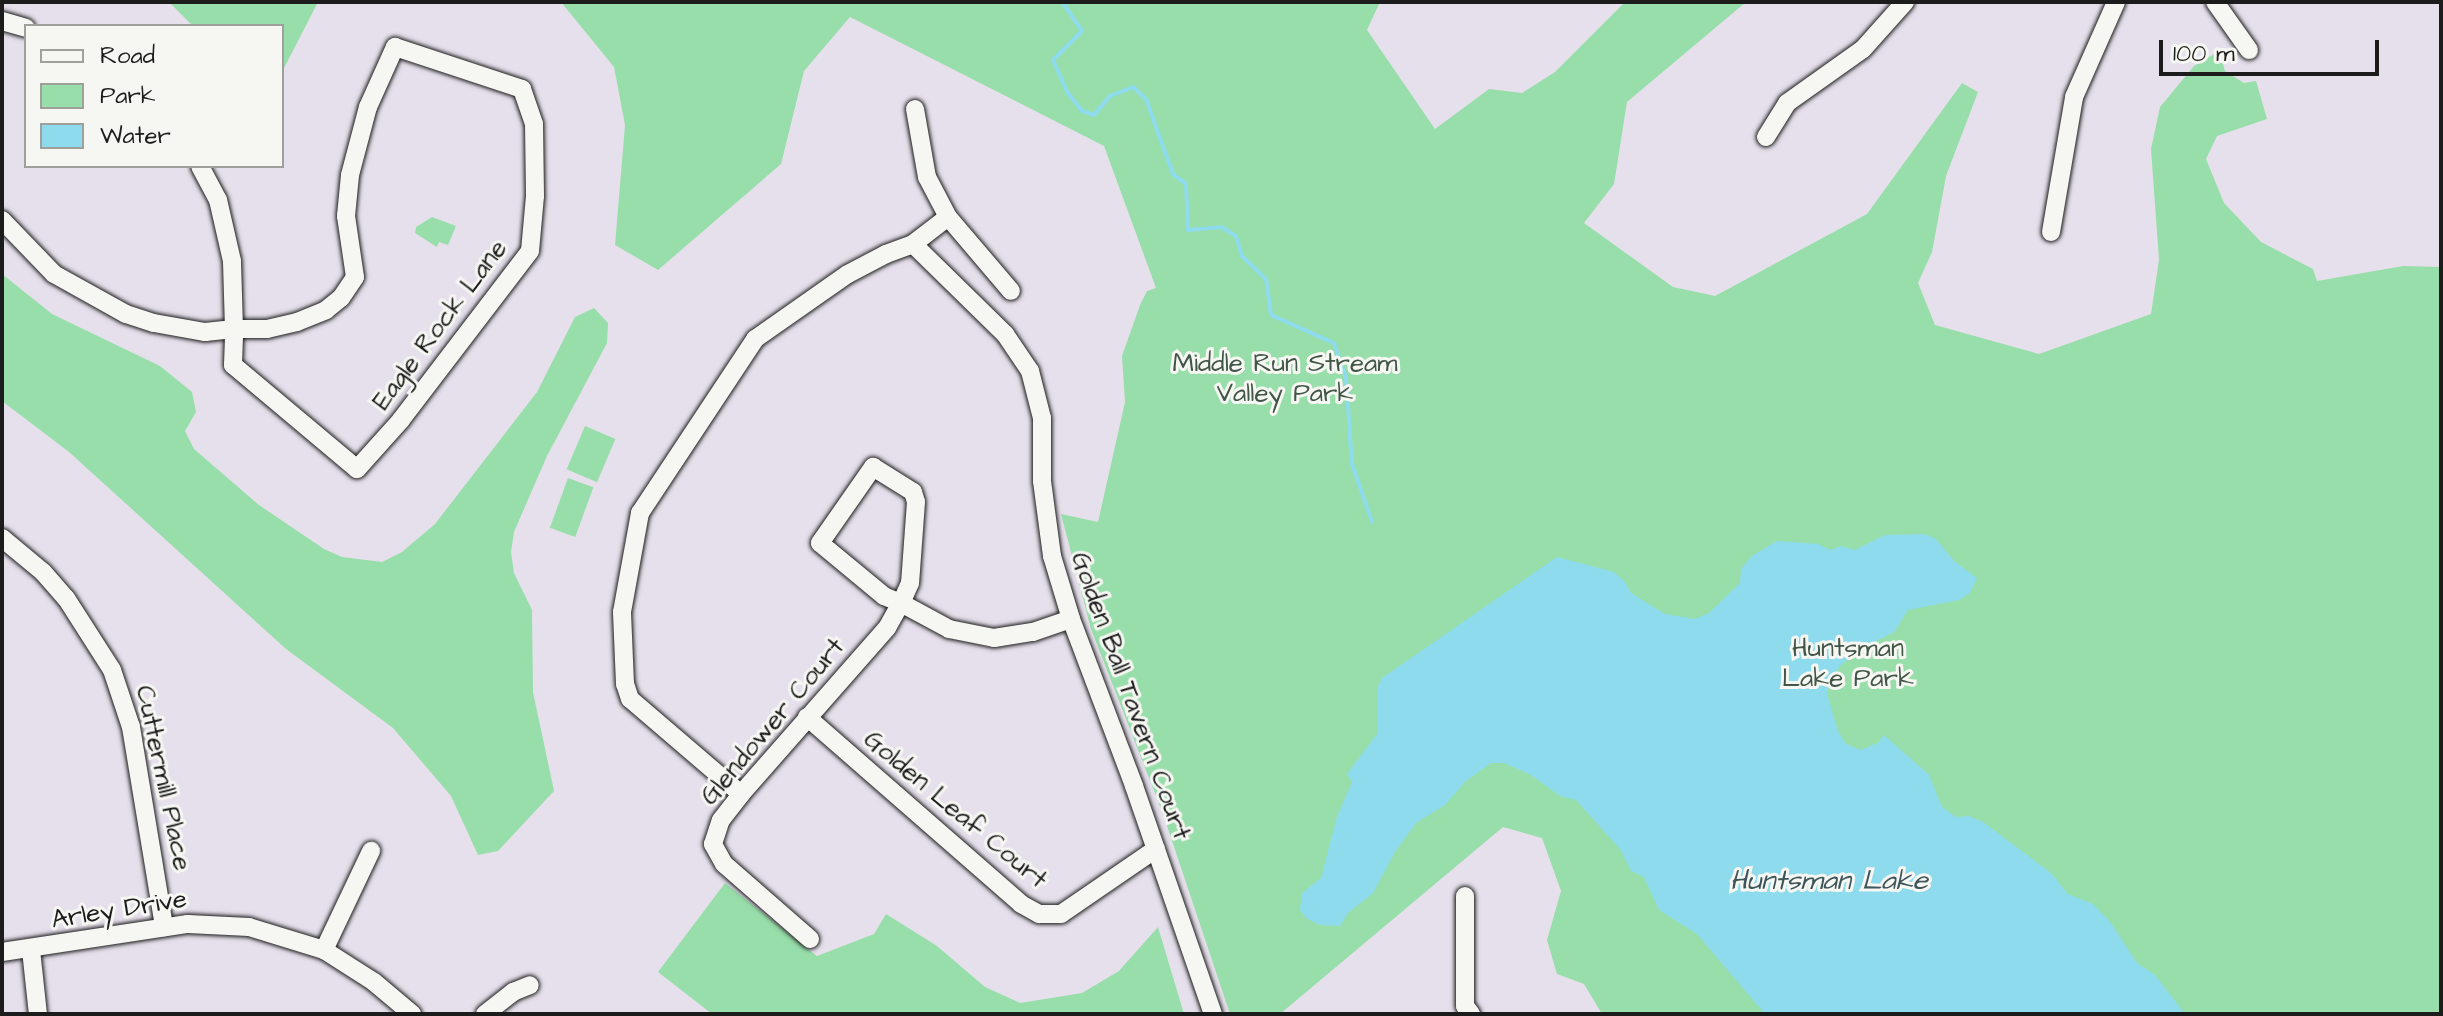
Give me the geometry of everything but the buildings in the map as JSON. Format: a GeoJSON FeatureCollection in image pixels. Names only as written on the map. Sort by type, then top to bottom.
{"type":"FeatureCollection","features":[{"type":"Feature","properties":{"kind":"street"},"geometry":{"type":"LineString","coordinates":[[1766,137],[1787,103],[1863,49],[1905,2]]}},
{"type":"Feature","properties":{"kind":"street"},"geometry":{"type":"LineString","coordinates":[[2051,232],[2074,97],[2116,2]]}},
{"type":"Feature","properties":{"kind":"street"},"geometry":{"type":"LineString","coordinates":[[2215,2],[2249,50]]}},
{"type":"Feature","properties":{"kind":"street"},"geometry":{"type":"LineString","coordinates":[[2,21],[24,27]]}},
{"type":"Feature","properties":{"kind":"street","name":"Eagle Rock Lane"},"geometry":{"type":"LineString","coordinates":[[395,47],[522,89],[534,124],[535,196],[530,251],[401,420],[357,469],[233,365],[234,329],[267,329],[321,314],[341,298],[355,277],[346,216],[350,175],[368,107],[395,47]]}},
{"type":"Feature","properties":{"kind":"street"},"geometry":{"type":"LineString","coordinates":[[915,109],[927,177],[948,217],[1011,291]]}},
{"type":"Feature","properties":{"kind":"street"},"geometry":{"type":"LineString","coordinates":[[2,220],[54,274],[102,303],[177,328],[205,332],[234,329],[232,261],[218,200],[201,168]]}},
{"type":"Feature","properties":{"kind":"street"},"geometry":{"type":"LineString","coordinates":[[741,794],[630,699],[622,678],[622,612],[640,513],[755,339],[848,274],[913,244],[948,217]]}},
{"type":"Feature","properties":{"kind":"street","name":"Golden Ball Tavern Court"},"geometry":{"type":"LineString","coordinates":[[913,244],[1005,334],[1030,371],[1042,418],[1044,517],[1071,619],[1213,1014]]}},
{"type":"Feature","properties":{"kind":"street","name":"Glendower Court"},"geometry":{"type":"LineString","coordinates":[[810,939],[724,864],[713,844],[721,820],[741,794],[887,628],[901,603],[910,583],[916,502],[913,492],[873,467],[820,543],[884,596],[901,603]]}},
{"type":"Feature","properties":{"kind":"street","name":"Cuttermill Place"},"geometry":{"type":"LineString","coordinates":[[4,545],[66,598],[101,650],[117,682],[133,740],[164,927]]}},
{"type":"Feature","properties":{"kind":"street"},"geometry":{"type":"LineString","coordinates":[[901,603],[949,629],[994,638],[1033,632],[1071,619]]}},
{"type":"Feature","properties":{"kind":"street","name":"Golden Leaf Court"},"geometry":{"type":"LineString","coordinates":[[807,717],[1021,904],[1039,914],[1061,914],[1156,849]]}},
{"type":"Feature","properties":{"kind":"street"},"geometry":{"type":"LineString","coordinates":[[324,950],[371,851]]}},
{"type":"Feature","properties":{"kind":"street"},"geometry":{"type":"LineString","coordinates":[[1465,896],[1465,1006],[1471,1014]]}},
{"type":"Feature","properties":{"kind":"street","name":"Arley Drive"},"geometry":{"type":"LineString","coordinates":[[2,952],[202,923],[249,927],[324,950],[352,967],[412,1014]]}},
{"type":"Feature","properties":{"kind":"street"},"geometry":{"type":"LineString","coordinates":[[31,950],[38,1014]]}},
{"type":"Feature","properties":{"kind":"street"},"geometry":{"type":"LineString","coordinates":[[485,1014],[513,992],[530,985]]}},
{"type":"Feature","properties":{"kind":"green space"},"geometry":{"type":"Polygon","coordinates":[[[169,2],[318,2],[284,68],[284,24],[191,24],[169,2]]]}},
{"type":"Feature","properties":{"kind":"green space","name":"Huntsman Lake Park"},"geometry":{"type":"Polygon","coordinates":[[[561,2],[1380,2],[1367,30],[1435,129],[1489,89],[1522,93],[1555,72],[1625,2],[1746,2],[1627,102],[1614,184],[1584,223],[1673,287],[1715,296],[1867,214],[1962,83],[1978,92],[1946,176],[1932,252],[1918,283],[1935,325],[2039,354],[2151,314],[2159,260],[2151,149],[2160,107],[2194,66],[2219,51],[2225,71],[2244,83],[2256,81],[2267,119],[2217,136],[2206,159],[2224,203],[2261,242],[2313,269],[2317,281],[2403,266],[2441,267],[2441,1014],[1602,1014],[1584,984],[1557,974],[1547,940],[1561,891],[1542,838],[1503,827],[1280,1014],[1230,1014],[1163,814],[1091,629],[1061,514],[1098,522],[1125,402],[1122,356],[1147,291],[1156,288],[1104,146],[850,17],[804,71],[781,164],[658,270],[615,245],[625,125],[614,67],[561,2]]]}},
{"type":"Feature","properties":{"kind":"green space"},"geometry":{"type":"Polygon","coordinates":[[[432,217],[456,226],[448,245],[439,242],[437,247],[415,233],[416,227],[432,217]]]}},
{"type":"Feature","properties":{"kind":"green space"},"geometry":{"type":"Polygon","coordinates":[[[2,274],[52,314],[160,366],[192,392],[196,412],[185,431],[194,449],[259,505],[324,549],[342,557],[382,562],[402,552],[435,524],[537,392],[575,317],[594,308],[608,323],[607,343],[547,456],[514,532],[511,552],[514,573],[532,610],[533,692],[554,791],[498,851],[478,855],[451,796],[393,728],[286,649],[69,452],[2,401],[2,274]]]}},
{"type":"Feature","properties":{"kind":"green space"},"geometry":{"type":"Polygon","coordinates":[[[585,426],[615,439],[597,482],[567,469],[585,426]]]}},
{"type":"Feature","properties":{"kind":"green space"},"geometry":{"type":"Polygon","coordinates":[[[568,478],[593,487],[575,537],[550,528],[568,478]]]}},
{"type":"Feature","properties":{"kind":"green space"},"geometry":{"type":"Polygon","coordinates":[[[725,883],[817,956],[874,934],[886,914],[937,946],[985,987],[1020,1003],[1082,993],[1119,971],[1158,927],[1184,1014],[712,1014],[658,972],[725,883]]]}},
{"type":"Feature","properties":{"kind":"water","name":"Huntsman Lake"},"geometry":{"type":"Polygon","coordinates":[[[1924,534],[1936,539],[1954,561],[1977,578],[1970,593],[1959,600],[1908,610],[1894,632],[1857,651],[1840,666],[1830,680],[1827,694],[1838,731],[1845,743],[1860,750],[1878,743],[1884,735],[1929,775],[1942,807],[1956,817],[1969,816],[1983,822],[2051,873],[2068,894],[2093,904],[2111,923],[2137,963],[2155,975],[2185,1014],[1765,1014],[1697,934],[1659,910],[1644,877],[1631,871],[1620,849],[1576,800],[1560,796],[1531,775],[1504,763],[1491,763],[1466,781],[1445,805],[1416,823],[1395,852],[1373,893],[1348,913],[1340,926],[1320,925],[1306,918],[1300,910],[1302,893],[1321,878],[1337,817],[1352,782],[1347,774],[1377,734],[1377,689],[1382,678],[1557,557],[1614,572],[1631,593],[1665,614],[1695,619],[1709,613],[1740,583],[1741,569],[1752,556],[1777,541],[1818,544],[1830,550],[1841,546],[1855,550],[1885,535],[1924,534]]]}},
{"type":"Feature","properties":{"kind":"waterway"},"geometry":{"type":"LineString","coordinates":[[1062,2],[1082,31],[1053,60],[1068,93],[1082,111],[1094,115],[1110,96],[1133,87],[1146,99],[1173,174],[1186,184],[1188,230],[1221,227],[1236,236],[1242,256],[1266,279],[1271,315],[1334,343],[1346,377],[1352,464],[1372,522]]}},
{"type":"Feature","properties":{"kind":"park label","name":"Middle Run Stream Valley Park"},"geometry":{"type":"Point","coordinates":[1285,379]}}]}
